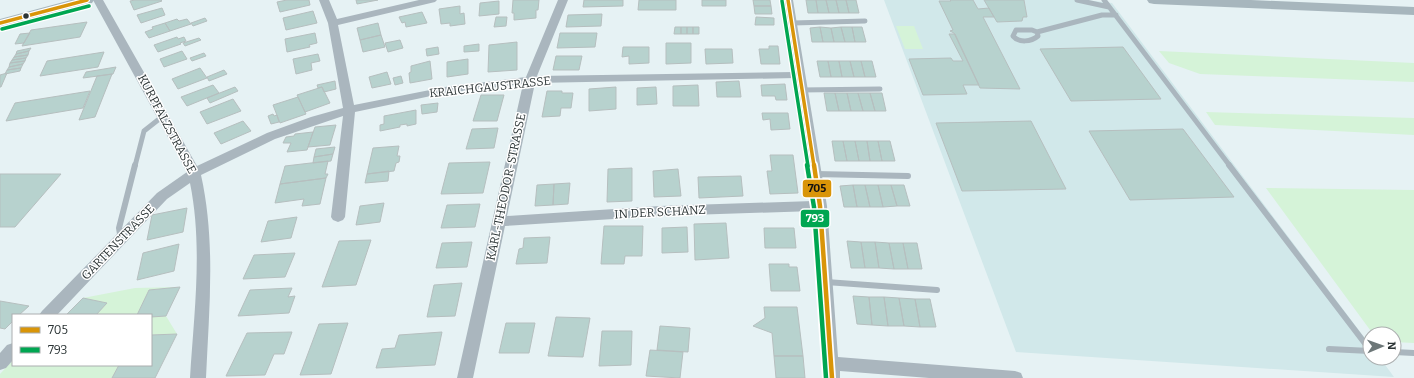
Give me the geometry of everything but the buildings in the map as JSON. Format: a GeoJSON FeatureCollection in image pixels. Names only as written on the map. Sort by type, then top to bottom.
{"type":"FeatureCollection","features":[{"type":"Feature","properties":{"kind":"street"},"geometry":{"type":"LineString","coordinates":[[0,24],[87,0]]}},
{"type":"Feature","properties":{"kind":"street","name":"KURPFALZSTRASSE"},"geometry":{"type":"LineString","coordinates":[[98,0],[194,172],[199,191],[204,262],[198,378]]}},
{"type":"Feature","properties":{"kind":"street"},"geometry":{"type":"LineString","coordinates":[[324,0],[332,23],[349,110],[338,217]]}},
{"type":"Feature","properties":{"kind":"street"},"geometry":{"type":"LineString","coordinates":[[332,23],[432,0]]}},
{"type":"Feature","properties":{"kind":"street","name":"KARL-THEODOR-STRASSE"},"geometry":{"type":"LineString","coordinates":[[465,378],[530,80],[563,0]]}},
{"type":"Feature","properties":{"kind":"street"},"geometry":{"type":"LineString","coordinates":[[788,0],[793,23],[801,90],[816,174],[820,206],[832,371],[1015,378]]}},
{"type":"Feature","properties":{"kind":"street"},"geometry":{"type":"LineString","coordinates":[[1154,0],[1414,11]]}},
{"type":"Feature","properties":{"kind":"street","name":"KRAICHGAUSTRASSE"},"geometry":{"type":"LineString","coordinates":[[194,172],[272,136],[315,120],[366,105],[446,90],[530,80],[800,75]]}},
{"type":"Feature","properties":{"kind":"street","name":"GARTENSTRASSE"},"geometry":{"type":"LineString","coordinates":[[48,314],[162,196],[194,172]]}},
{"type":"Feature","properties":{"kind":"street","name":"IN DER SCHANZ"},"geometry":{"type":"LineString","coordinates":[[499,221],[660,211],[820,206]]}},
{"type":"Feature","properties":{"kind":"street"},"geometry":{"type":"LineString","coordinates":[[0,363],[12,351]]}},
{"type":"Feature","properties":{"kind":"lane"},"geometry":{"type":"LineString","coordinates":[[1077,0],[1109,7]]}},
{"type":"Feature","properties":{"kind":"lane"},"geometry":{"type":"LineString","coordinates":[[1104,0],[1362,339]]}},
{"type":"Feature","properties":{"kind":"lane"},"geometry":{"type":"LineString","coordinates":[[1037,32],[1038,36],[1036,39],[1021,41],[1013,36],[1016,30],[1032,30],[1037,32],[1102,15],[1116,15]]}},
{"type":"Feature","properties":{"kind":"lane"},"geometry":{"type":"LineString","coordinates":[[793,23],[865,21]]}},
{"type":"Feature","properties":{"kind":"lane"},"geometry":{"type":"LineString","coordinates":[[801,90],[880,89]]}},
{"type":"Feature","properties":{"kind":"lane"},"geometry":{"type":"LineString","coordinates":[[121,240],[119,228],[144,131],[163,116]]}},
{"type":"Feature","properties":{"kind":"lane"},"geometry":{"type":"LineString","coordinates":[[816,174],[908,176]]}},
{"type":"Feature","properties":{"kind":"lane"},"geometry":{"type":"LineString","coordinates":[[826,282],[937,290]]}},
{"type":"Feature","properties":{"kind":"lane"},"geometry":{"type":"LineString","coordinates":[[1329,349],[1362,350]]}},
{"type":"Feature","properties":{"kind":"lane"},"geometry":{"type":"LineString","coordinates":[[1402,352],[1414,353]]}},
{"type":"Feature","properties":{"kind":"shaded area"},"geometry":{"type":"Polygon","coordinates":[[[884,0],[1086,0],[1112,3],[1362,334],[1362,366],[1386,366],[1394,377],[1016,352],[884,0]]]}},
{"type":"Feature","properties":{"kind":"green space"},"geometry":{"type":"Polygon","coordinates":[[[896,26],[914,26],[923,49],[905,49],[896,26]]]}},
{"type":"Feature","properties":{"kind":"green space"},"geometry":{"type":"Polygon","coordinates":[[[1159,51],[1414,63],[1414,82],[1200,74],[1169,63],[1159,51]]]}},
{"type":"Feature","properties":{"kind":"green space"},"geometry":{"type":"Polygon","coordinates":[[[1206,112],[1414,118],[1414,135],[1215,125],[1206,112]]]}},
{"type":"Feature","properties":{"kind":"green space"},"geometry":{"type":"Polygon","coordinates":[[[1266,188],[1414,190],[1414,343],[1402,342],[1402,326],[1367,326],[1266,188]]]}},
{"type":"Feature","properties":{"kind":"green space"},"geometry":{"type":"Polygon","coordinates":[[[180,287],[149,290],[137,314],[97,314],[107,303],[83,298],[135,288],[180,287]]]}},
{"type":"Feature","properties":{"kind":"green space"},"geometry":{"type":"Polygon","coordinates":[[[166,316],[177,334],[152,335],[152,317],[166,316]]]}},
{"type":"Feature","properties":{"kind":"green space"},"geometry":{"type":"Polygon","coordinates":[[[12,361],[12,366],[118,366],[112,378],[0,378],[0,374],[12,361]]]}},
{"type":"Feature","properties":{"kind":"transit line","name":"705"},"geometry":{"type":"LineString","coordinates":[[0,23],[87,0]]}},
{"type":"Feature","properties":{"kind":"transit line","name":"705"},"geometry":{"type":"LineString","coordinates":[[788,0],[820,206],[832,378]]}},
{"type":"Feature","properties":{"kind":"transit line","name":"793"},"geometry":{"type":"LineString","coordinates":[[782,1],[814,207],[826,378]]}},
{"type":"Feature","properties":{"kind":"transit line","name":"793"},"geometry":{"type":"LineString","coordinates":[[2,29],[89,6]]}}]}
